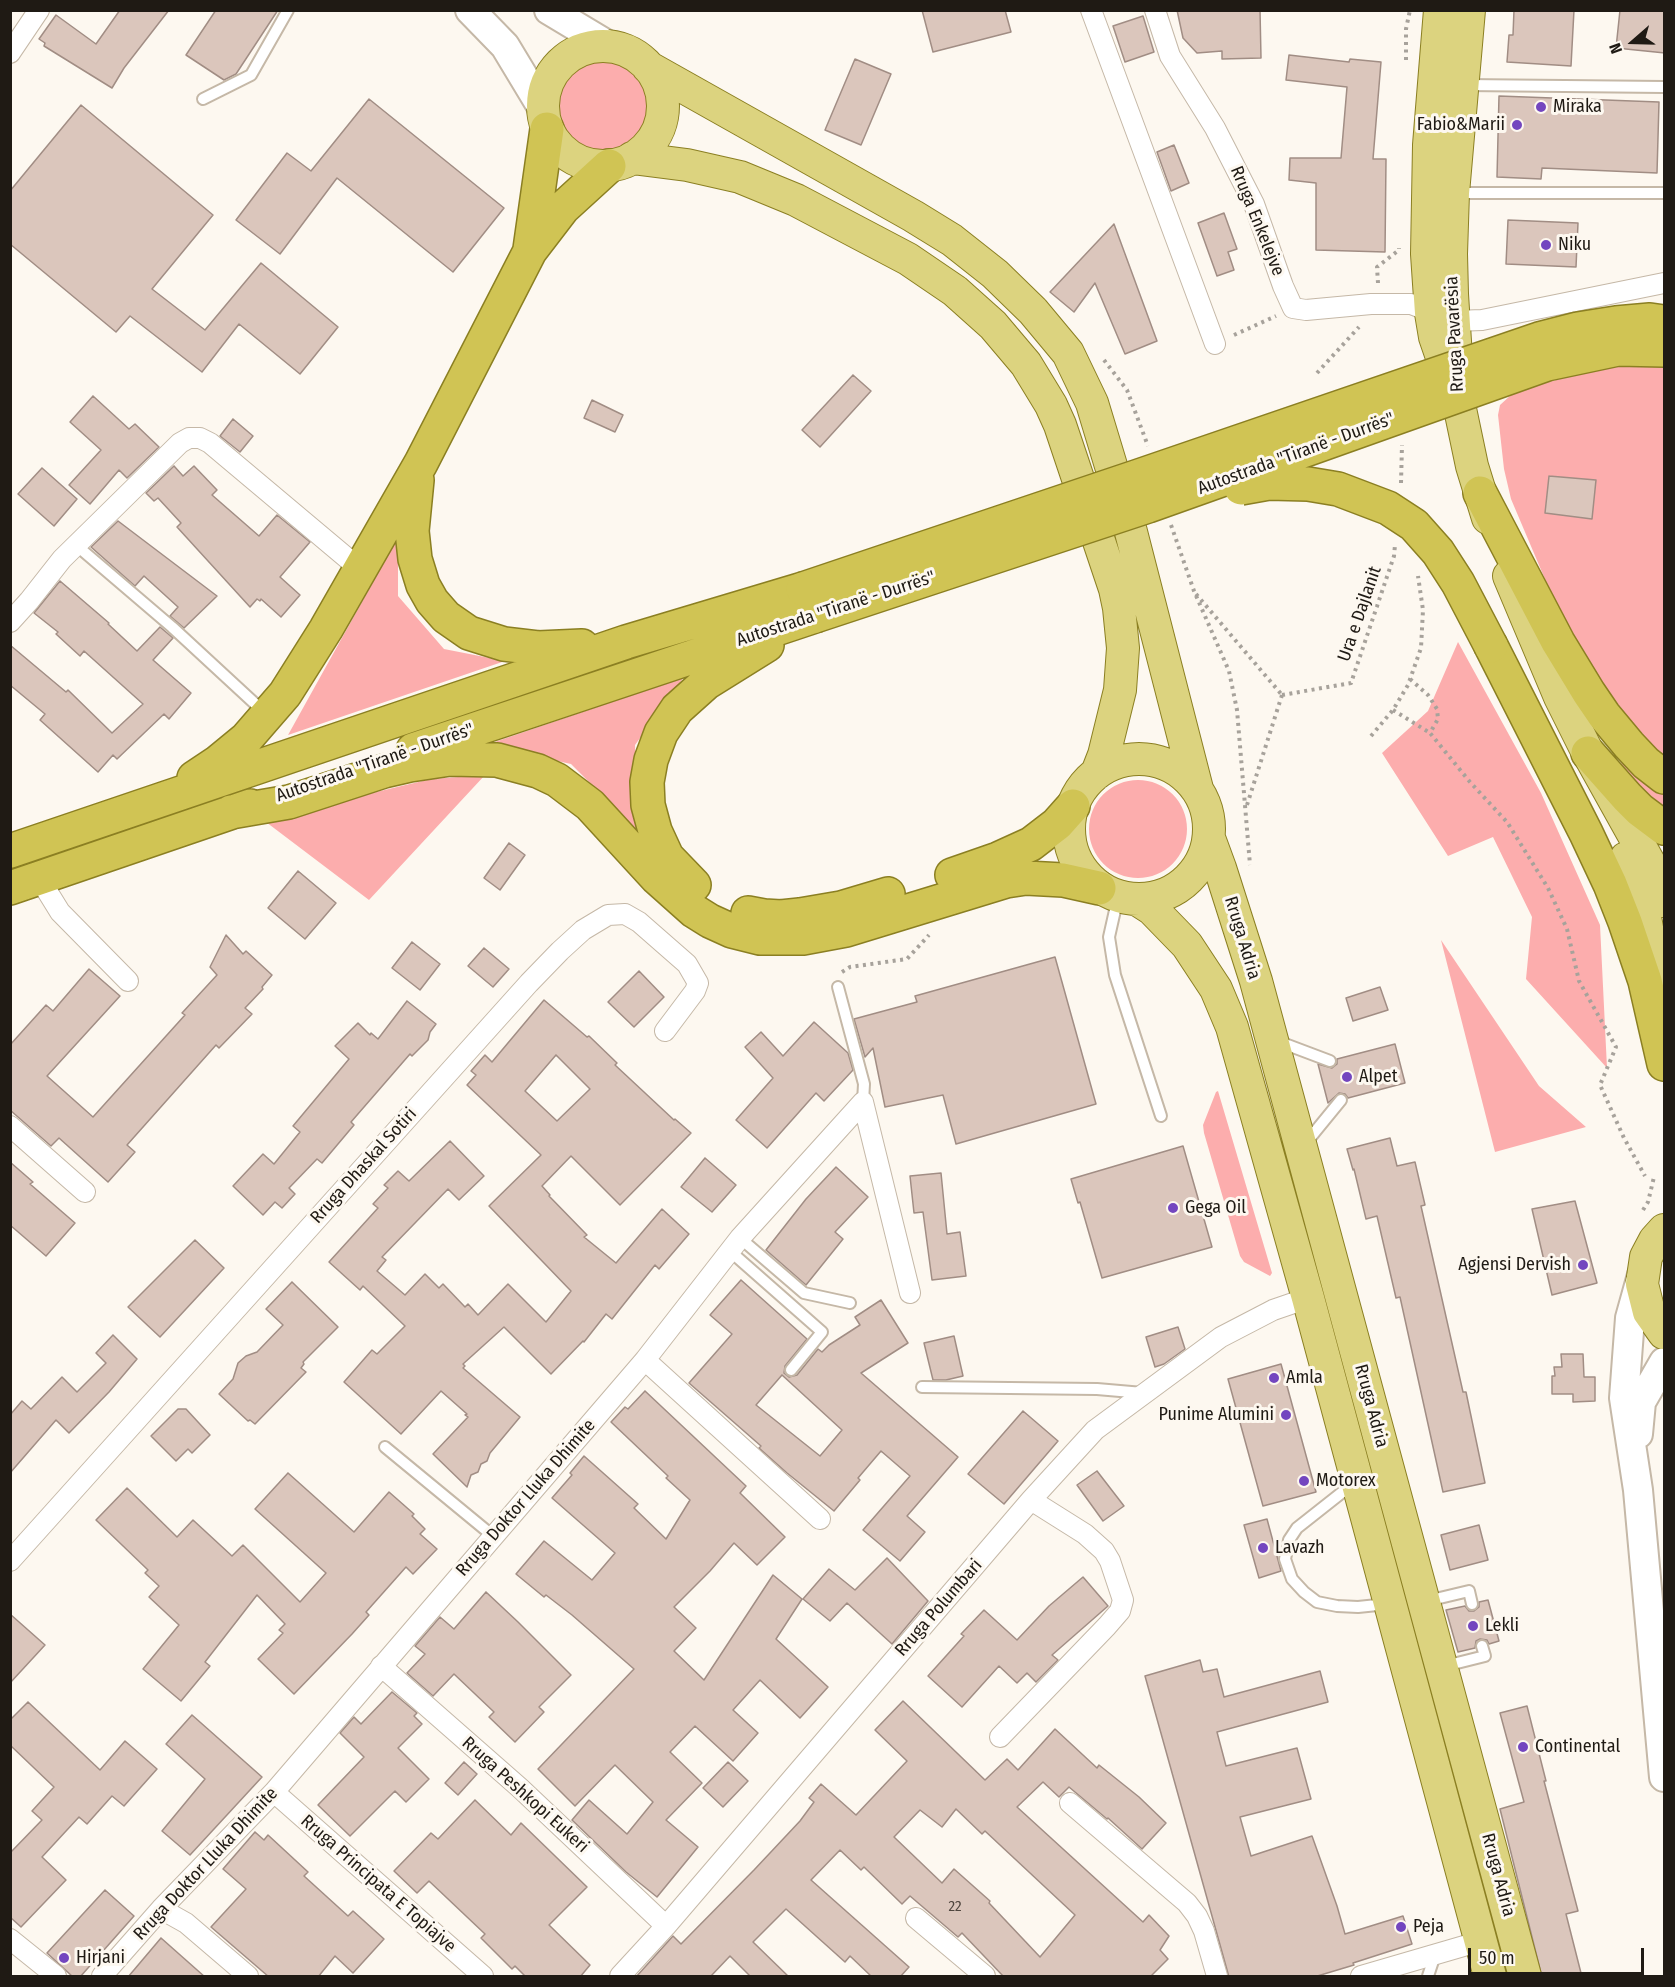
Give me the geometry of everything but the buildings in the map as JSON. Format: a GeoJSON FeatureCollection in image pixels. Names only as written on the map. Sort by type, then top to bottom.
{"type":"FeatureCollection","features":[{"type":"Feature","properties":{"kind":"highway"},"geometry":{"type":"LineString","coordinates":[[530,251],[545,119]]}},
{"type":"Feature","properties":{"kind":"highway"},"geometry":{"type":"LineString","coordinates":[[157,802],[218,762],[246,739],[285,694],[421,463],[530,251],[563,208],[620,162]]}},
{"type":"Feature","properties":{"kind":"highway","name":"Autostrada \"Tiranë - Durrës\""},"geometry":{"type":"LineString","coordinates":[[25,883],[231,812],[809,602],[1136,477],[1539,339],[1578,329],[1616,323],[1650,320],[1665,322]]}},
{"type":"Feature","properties":{"kind":"highway","name":"Autostrada \"Tiranë - Durrës\""},"geometry":{"type":"LineString","coordinates":[[10,851],[626,642],[809,602],[1148,506],[1546,364],[1618,349],[1665,350]]}},
{"type":"Feature","properties":{"kind":"highway"},"geometry":{"type":"LineString","coordinates":[[421,463],[413,517],[415,559],[419,576],[428,594],[451,622],[480,638],[519,646],[561,647],[626,642]]}},
{"type":"Feature","properties":{"kind":"highway"},"geometry":{"type":"LineString","coordinates":[[1148,506],[1192,501],[1269,483],[1288,482],[1338,489],[1388,508],[1414,525],[1438,552],[1458,583],[1587,833],[1625,922],[1645,981],[1665,1064]]}},
{"type":"Feature","properties":{"kind":"highway"},"geometry":{"type":"LineString","coordinates":[[1480,494],[1558,642],[1589,693],[1646,763],[1665,777]]}},
{"type":"Feature","properties":{"kind":"highway"},"geometry":{"type":"LineString","coordinates":[[809,602],[706,683],[677,709],[661,733],[651,759],[647,783],[648,805],[655,831],[667,857],[686,878],[707,895],[735,910],[764,916],[790,916],[841,908],[960,872],[1015,852],[1044,835],[1072,806]]}},
{"type":"Feature","properties":{"kind":"highway"},"geometry":{"type":"LineString","coordinates":[[1588,753],[1640,810],[1665,828]]}},
{"type":"Feature","properties":{"kind":"highway"},"geometry":{"type":"LineString","coordinates":[[231,812],[289,802],[384,771],[410,765],[450,759],[497,760],[538,771],[557,780],[590,805],[657,878],[694,911],[732,932],[760,938],[803,938],[846,930],[1006,881],[1026,878],[1063,880],[1118,895]]}},
{"type":"Feature","properties":{"kind":"main road"},"geometry":{"type":"LineString","coordinates":[[470,10],[505,46],[545,119],[553,140],[572,157],[583,163],[687,165],[740,177],[796,200],[908,259],[955,291],[999,331],[1026,364],[1046,395],[1060,425],[1115,589],[1123,648],[1120,690],[1104,755],[1097,773]]}},
{"type":"Feature","properties":{"kind":"main road"},"geometry":{"type":"LineString","coordinates":[[549,10],[609,46],[631,53],[648,67],[952,240],[995,274],[1033,311],[1068,353],[1092,403],[1131,532],[1197,789]]}},
{"type":"Feature","properties":{"kind":"main road","name":"Rruga Pavarësia"},"geometry":{"type":"LineString","coordinates":[[1440,10],[1428,180],[1427,254],[1443,317],[1463,432],[1480,494],[1513,585],[1560,697],[1588,753]]}},
{"type":"Feature","properties":{"kind":"main road","name":"Rruga Pavarësia"},"geometry":{"type":"LineString","coordinates":[[1443,317],[1451,254],[1461,84],[1469,10]]}},
{"type":"Feature","properties":{"kind":"main road"},"geometry":{"type":"LineString","coordinates":[[545,119],[547,83],[562,62],[584,49],[609,46]]}},
{"type":"Feature","properties":{"kind":"main road"},"geometry":{"type":"LineString","coordinates":[[620,162],[643,151],[653,139],[660,125],[663,110],[659,87],[648,67]]}},
{"type":"Feature","properties":{"kind":"main road"},"geometry":{"type":"LineString","coordinates":[[1588,753],[1651,866],[1665,901]]}},
{"type":"Feature","properties":{"kind":"main road"},"geometry":{"type":"LineString","coordinates":[[1588,753],[1643,907],[1665,1029]]}},
{"type":"Feature","properties":{"kind":"main road"},"geometry":{"type":"LineString","coordinates":[[1125,760],[1155,761],[1183,774],[1197,789],[1208,818],[1209,838],[1203,858],[1185,883],[1158,897],[1118,895],[1084,874],[1071,846],[1069,826],[1072,806],[1082,788],[1097,773],[1125,760]]}},
{"type":"Feature","properties":{"kind":"main road","name":"Rruga Adria"},"geometry":{"type":"LineString","coordinates":[[1209,838],[1271,1038],[1525,1977]]}},
{"type":"Feature","properties":{"kind":"main road","name":"Rruga Adria"},"geometry":{"type":"LineString","coordinates":[[1118,895],[1152,909],[1187,945],[1216,989],[1232,1027],[1308,1298],[1490,1977]]}},
{"type":"Feature","properties":{"kind":"main road"},"geometry":{"type":"LineString","coordinates":[[1663,1229],[1646,1257],[1630,1318],[1624,1398],[1638,1490],[1665,1777]]}},
{"type":"Feature","properties":{"kind":"main road"},"geometry":{"type":"LineString","coordinates":[[1642,1275],[1645,1303],[1654,1320],[1665,1332]]}},
{"type":"Feature","properties":{"kind":"main road"},"geometry":{"type":"LineString","coordinates":[[1638,1490],[1641,1402],[1665,1362]]}},
{"type":"Feature","properties":{"kind":"street"},"geometry":{"type":"LineString","coordinates":[[10,53],[39,10]]}},
{"type":"Feature","properties":{"kind":"street"},"geometry":{"type":"LineString","coordinates":[[1091,10],[1215,344]]}},
{"type":"Feature","properties":{"kind":"street","name":"Rruga Enkelejve"},"geometry":{"type":"LineString","coordinates":[[1155,10],[1170,56],[1215,128],[1254,204],[1293,309]]}},
{"type":"Feature","properties":{"kind":"street"},"geometry":{"type":"LineString","coordinates":[[1293,309],[1411,304],[1443,317],[1482,320],[1665,283]]}},
{"type":"Feature","properties":{"kind":"street"},"geometry":{"type":"LineString","coordinates":[[10,622],[29,602],[62,559],[180,443],[189,438],[200,438],[210,443],[360,569]]}},
{"type":"Feature","properties":{"kind":"street"},"geometry":{"type":"LineString","coordinates":[[25,883],[60,912],[128,981]]}},
{"type":"Feature","properties":{"kind":"street","name":"Rruga Dhaskal Sotiri"},"geometry":{"type":"LineString","coordinates":[[10,1561],[529,983],[560,951],[598,920],[608,915],[625,914],[639,922],[693,972],[698,982],[695,991],[665,1031]]}},
{"type":"Feature","properties":{"kind":"street"},"geometry":{"type":"LineString","coordinates":[[863,1102],[910,1293]]}},
{"type":"Feature","properties":{"kind":"street","name":"Rruga Doktor Lluka Dhimite"},"geometry":{"type":"LineString","coordinates":[[102,1977],[161,1909],[273,1792],[645,1360],[735,1245],[863,1102]]}},
{"type":"Feature","properties":{"kind":"street"},"geometry":{"type":"LineString","coordinates":[[10,1126],[85,1192]]}},
{"type":"Feature","properties":{"kind":"street","name":"Rruga Polumbari"},"geometry":{"type":"LineString","coordinates":[[620,1977],[1095,1430],[1221,1337],[1273,1310],[1308,1298]]}},
{"type":"Feature","properties":{"kind":"street"},"geometry":{"type":"LineString","coordinates":[[645,1360],[820,1519]]}},
{"type":"Feature","properties":{"kind":"street"},"geometry":{"type":"LineString","coordinates":[[1000,1737],[1120,1611],[1123,1600],[1110,1561],[1104,1551],[1085,1534],[1032,1500]]}},
{"type":"Feature","properties":{"kind":"street","name":"Rruga Peshkopi Eukeri"},"geometry":{"type":"LineString","coordinates":[[381,1666],[520,1788],[666,1926]]}},
{"type":"Feature","properties":{"kind":"street","name":"Rruga Principata E Topiajve"},"geometry":{"type":"LineString","coordinates":[[273,1792],[483,1977]]}},
{"type":"Feature","properties":{"kind":"street"},"geometry":{"type":"LineString","coordinates":[[1070,1803],[1187,1903],[1197,1916],[1204,1931],[1217,1977]]}},
{"type":"Feature","properties":{"kind":"street"},"geometry":{"type":"LineString","coordinates":[[161,1909],[186,1923],[248,1977]]}},
{"type":"Feature","properties":{"kind":"street"},"geometry":{"type":"LineString","coordinates":[[916,1918],[985,1977]]}},
{"type":"Feature","properties":{"kind":"street"},"geometry":{"type":"LineString","coordinates":[[10,1939],[56,1977]]}},
{"type":"Feature","properties":{"kind":"street"},"geometry":{"type":"LineString","coordinates":[[1361,1977],[1481,1941]]}},
{"type":"Feature","properties":{"kind":"lane"},"geometry":{"type":"LineString","coordinates":[[202,99],[251,75],[288,10]]}},
{"type":"Feature","properties":{"kind":"lane"},"geometry":{"type":"LineString","coordinates":[[1461,84],[1665,87]]}},
{"type":"Feature","properties":{"kind":"lane"},"geometry":{"type":"LineString","coordinates":[[1453,193],[1665,193]]}},
{"type":"Feature","properties":{"kind":"lane"},"geometry":{"type":"LineString","coordinates":[[76,545],[172,627],[268,715]]}},
{"type":"Feature","properties":{"kind":"lane"},"geometry":{"type":"LineString","coordinates":[[1118,895],[1109,937],[1115,975],[1161,1116]]}},
{"type":"Feature","properties":{"kind":"lane"},"geometry":{"type":"LineString","coordinates":[[838,987],[864,1083],[863,1102]]}},
{"type":"Feature","properties":{"kind":"lane"},"geometry":{"type":"LineString","coordinates":[[1271,1038],[1330,1061]]}},
{"type":"Feature","properties":{"kind":"lane"},"geometry":{"type":"LineString","coordinates":[[1301,1149],[1341,1100]]}},
{"type":"Feature","properties":{"kind":"lane"},"geometry":{"type":"LineString","coordinates":[[735,1245],[804,1293],[850,1303]]}},
{"type":"Feature","properties":{"kind":"lane"},"geometry":{"type":"LineString","coordinates":[[735,1245],[822,1332],[791,1370]]}},
{"type":"Feature","properties":{"kind":"lane"},"geometry":{"type":"LineString","coordinates":[[922,1387],[1096,1389],[1143,1393]]}},
{"type":"Feature","properties":{"kind":"lane"},"geometry":{"type":"LineString","coordinates":[[385,1447],[493,1536]]}},
{"type":"Feature","properties":{"kind":"lane"},"geometry":{"type":"LineString","coordinates":[[1357,1481],[1297,1528],[1289,1540],[1285,1560],[1292,1579],[1317,1602],[1358,1607],[1391,1604]]}},
{"type":"Feature","properties":{"kind":"lane"},"geometry":{"type":"LineString","coordinates":[[1424,1602],[1469,1591],[1472,1604]]}},
{"type":"Feature","properties":{"kind":"lane"},"geometry":{"type":"LineString","coordinates":[[1441,1667],[1485,1656],[1482,1646]]}},
{"type":"Feature","properties":{"kind":"lane"},"geometry":{"type":"LineString","coordinates":[[1428,1977],[1435,1954]]}},
{"type":"Feature","properties":{"kind":"path"},"geometry":{"type":"LineString","coordinates":[[1406,63],[1410,10]]}},
{"type":"Feature","properties":{"kind":"path"},"geometry":{"type":"LineString","coordinates":[[1317,373],[1380,304],[1377,267],[1399,250],[1400,239]]}},
{"type":"Feature","properties":{"kind":"path"},"geometry":{"type":"LineString","coordinates":[[1215,344],[1293,309]]}},
{"type":"Feature","properties":{"kind":"path","name":"Ura e Dajlanit"},"geometry":{"type":"LineString","coordinates":[[1282,694],[1351,683],[1394,556]]}},
{"type":"Feature","properties":{"kind":"path"},"geometry":{"type":"LineString","coordinates":[[1194,591],[1282,694],[1246,809]]}},
{"type":"Feature","properties":{"kind":"path"},"geometry":{"type":"LineString","coordinates":[[1410,679],[1428,695],[1437,709],[1438,719],[1430,733]]}},
{"type":"Feature","properties":{"kind":"path"},"geometry":{"type":"LineString","coordinates":[[1393,710],[1430,733],[1470,782],[1507,822],[1548,888],[1567,929],[1579,981],[1616,1047],[1600,1085],[1645,1176]]}},
{"type":"Feature","properties":{"kind":"path"},"geometry":{"type":"LineString","coordinates":[[838,987],[836,977],[850,967],[907,959],[933,932]]}},
{"type":"Feature","properties":{"kind":"shaded area"},"geometry":{"type":"Polygon","coordinates":[[[604,57],[622,61],[638,71],[648,87],[652,105],[648,123],[638,139],[622,149],[604,153],[586,149],[570,139],[560,123],[556,105],[560,87],[570,71],[586,61],[604,57]]]}},
{"type":"Feature","properties":{"kind":"shaded area"},"geometry":{"type":"Polygon","coordinates":[[[1664,365],[1664,761],[1619,714],[1550,591],[1511,499],[1504,469],[1498,415],[1500,405],[1511,395],[1540,384],[1612,366],[1664,365]]]}},
{"type":"Feature","properties":{"kind":"shaded area"},"geometry":{"type":"Polygon","coordinates":[[[398,537],[398,596],[444,649],[505,661],[288,735],[398,537]]]}},
{"type":"Feature","properties":{"kind":"shaded area"},"geometry":{"type":"Polygon","coordinates":[[[1458,642],[1541,793],[1600,925],[1607,1068],[1526,979],[1532,917],[1493,837],[1448,856],[1382,753],[1428,711],[1458,642]]]}},
{"type":"Feature","properties":{"kind":"shaded area"},"geometry":{"type":"Polygon","coordinates":[[[684,677],[635,745],[637,830],[571,764],[486,745],[684,677]]]}},
{"type":"Feature","properties":{"kind":"shaded area"},"geometry":{"type":"Polygon","coordinates":[[[1610,741],[1664,791],[1664,817],[1633,787],[1610,741]]]}},
{"type":"Feature","properties":{"kind":"shaded area"},"geometry":{"type":"Polygon","coordinates":[[[485,775],[369,900],[262,819],[431,779],[485,775]]]}},
{"type":"Feature","properties":{"kind":"shaded area"},"geometry":{"type":"Polygon","coordinates":[[[1138,780],[1157,784],[1173,794],[1183,810],[1187,829],[1183,848],[1173,864],[1157,874],[1138,878],[1119,874],[1103,864],[1093,848],[1089,829],[1093,810],[1103,794],[1119,784],[1138,780]]]}},
{"type":"Feature","properties":{"kind":"shaded area"},"geometry":{"type":"Polygon","coordinates":[[[1441,940],[1539,1086],[1586,1127],[1495,1152],[1441,940]]]}},
{"type":"Feature","properties":{"kind":"shaded area"},"geometry":{"type":"Polygon","coordinates":[[[1218,1091],[1272,1273],[1270,1276],[1244,1262],[1240,1256],[1204,1133],[1203,1125],[1218,1091]]]}},
{"type":"Feature","properties":{"kind":"place","name":"Miraka"},"geometry":{"type":"Point","coordinates":[1541,107]}},
{"type":"Feature","properties":{"kind":"place","name":"Fabio&Marii"},"geometry":{"type":"Point","coordinates":[1517,125]}},
{"type":"Feature","properties":{"kind":"place","name":"Niku"},"geometry":{"type":"Point","coordinates":[1546,245]}},
{"type":"Feature","properties":{"kind":"place","name":"Alpet"},"geometry":{"type":"Point","coordinates":[1347,1077]}},
{"type":"Feature","properties":{"kind":"place","name":"Gega Oil"},"geometry":{"type":"Point","coordinates":[1173,1208]}},
{"type":"Feature","properties":{"kind":"place","name":"Agjensi Dervish"},"geometry":{"type":"Point","coordinates":[1583,1265]}},
{"type":"Feature","properties":{"kind":"place","name":"Amla"},"geometry":{"type":"Point","coordinates":[1274,1378]}},
{"type":"Feature","properties":{"kind":"place","name":"Punime Alumini"},"geometry":{"type":"Point","coordinates":[1286,1415]}},
{"type":"Feature","properties":{"kind":"place","name":"Motorex"},"geometry":{"type":"Point","coordinates":[1304,1481]}},
{"type":"Feature","properties":{"kind":"place","name":"Lavazh"},"geometry":{"type":"Point","coordinates":[1263,1548]}},
{"type":"Feature","properties":{"kind":"place","name":"Lekli"},"geometry":{"type":"Point","coordinates":[1473,1626]}},
{"type":"Feature","properties":{"kind":"place","name":"Continental"},"geometry":{"type":"Point","coordinates":[1523,1747]}},
{"type":"Feature","properties":{"kind":"place","name":"Peja"},"geometry":{"type":"Point","coordinates":[1401,1927]}},
{"type":"Feature","properties":{"kind":"place","name":"Hirjani"},"geometry":{"type":"Point","coordinates":[64,1958]}}]}
